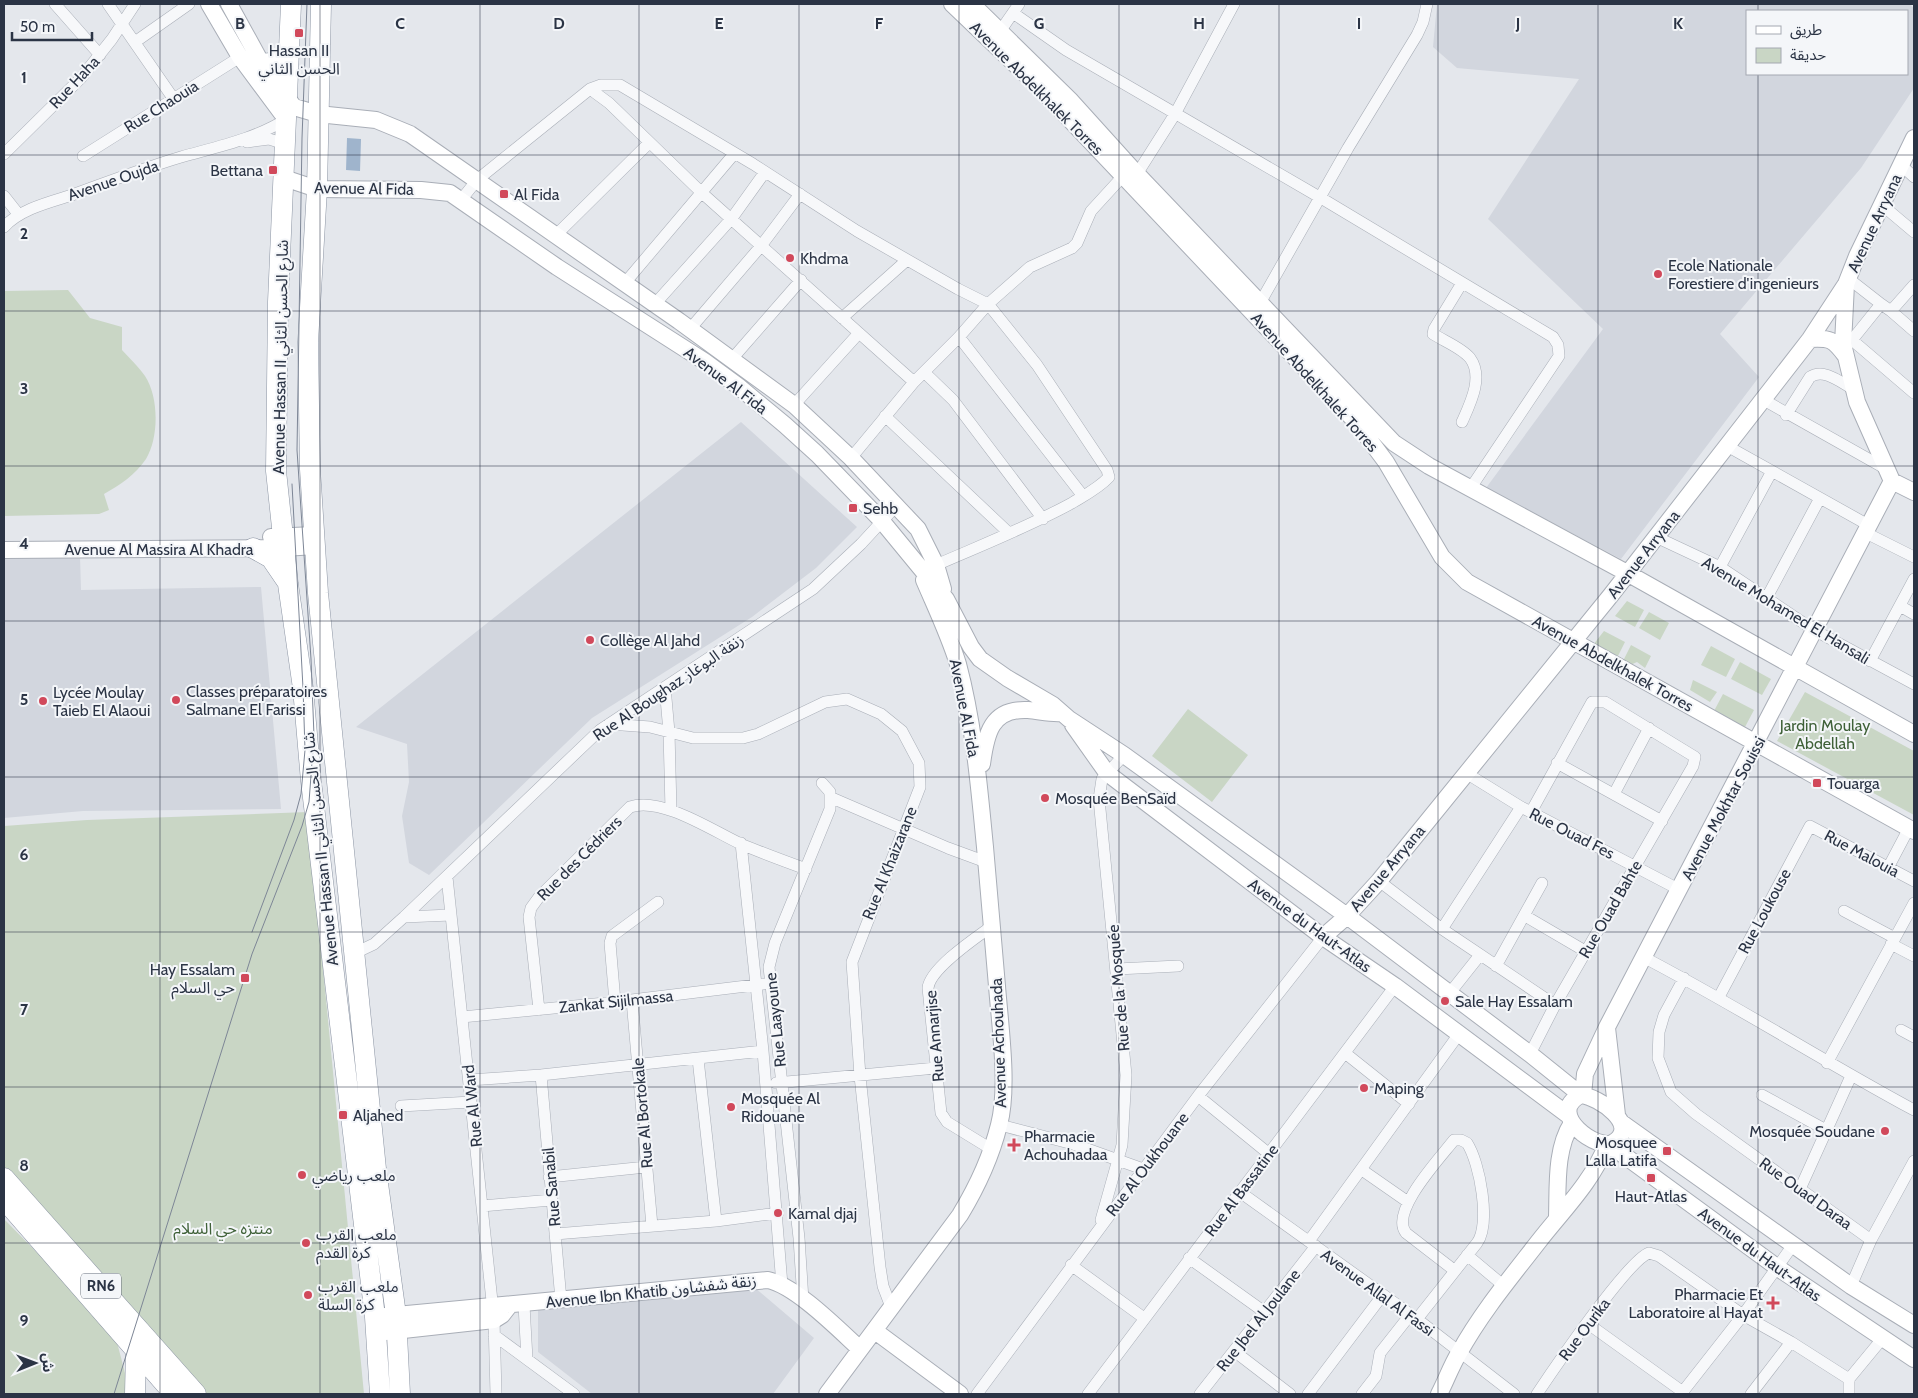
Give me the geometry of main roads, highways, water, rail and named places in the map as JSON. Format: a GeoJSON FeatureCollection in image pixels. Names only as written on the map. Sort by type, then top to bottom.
{"type":"FeatureCollection","features":[{"type":"Feature","properties":{"kind":"highway","name":"Avenue Hassan II شارع الحسن الثاني"},"geometry":{"type":"LineString","coordinates":[[291,4],[288,52],[298,111],[317,189],[308,342],[310,469],[314,540],[376,1169],[397,1323],[400,1394]]}},
{"type":"Feature","properties":{"kind":"highway","name":"Avenue Hassan II شارع الحسن الثاني"},"geometry":{"type":"LineString","coordinates":[[321,4],[298,111],[285,144],[278,302],[275,435],[288,584],[303,688],[311,781],[376,1325],[380,1394]]}},
{"type":"Feature","properties":{"kind":"highway"},"geometry":{"type":"LineString","coordinates":[[262,64],[279,62],[288,52]]}},
{"type":"Feature","properties":{"kind":"highway"},"geometry":{"type":"LineString","coordinates":[[253,548],[266,555],[278,566],[288,584]]}},
{"type":"Feature","properties":{"kind":"highway","name":"RN6"},"geometry":{"type":"LineString","coordinates":[[4,1178],[196,1394]]}},
{"type":"Feature","properties":{"kind":"highway","name":"RN6"},"geometry":{"type":"LineString","coordinates":[[4,1199],[174,1394]]}},
{"type":"Feature","properties":{"kind":"highway"},"geometry":{"type":"LineString","coordinates":[[135,1394],[136,1350]]}},
{"type":"Feature","properties":{"kind":"water"},"geometry":{"type":"Polygon","coordinates":[[[347,138],[361,139],[360,171],[346,170],[347,138]]]}},
{"type":"Feature","properties":{"kind":"tram line"},"geometry":{"type":"LineString","coordinates":[[114,1394],[252,954],[302,826],[309,802],[314,736],[311,659],[297,450],[302,138],[307,4]]}},
{"type":"Feature","properties":{"kind":"tram line"},"geometry":{"type":"LineString","coordinates":[[252,932],[294,820],[301,794],[305,750],[292,484]]}},
{"type":"Feature","properties":{"kind":"place","name":"Hassan II الحسن الثاني"},"geometry":{"type":"Point","coordinates":[299,33]}},
{"type":"Feature","properties":{"kind":"place","name":"Bettana"},"geometry":{"type":"Point","coordinates":[273,170]}},
{"type":"Feature","properties":{"kind":"place","name":"Al Fida"},"geometry":{"type":"Point","coordinates":[504,194]}},
{"type":"Feature","properties":{"kind":"place","name":"Khdma"},"geometry":{"type":"Point","coordinates":[790,258]}},
{"type":"Feature","properties":{"kind":"place","name":"Ecole Nationale Forestiere d'ingenieurs"},"geometry":{"type":"Point","coordinates":[1658,274]}},
{"type":"Feature","properties":{"kind":"place","name":"Sehb"},"geometry":{"type":"Point","coordinates":[853,508]}},
{"type":"Feature","properties":{"kind":"place","name":"Collège Al Jahd"},"geometry":{"type":"Point","coordinates":[590,640]}},
{"type":"Feature","properties":{"kind":"place","name":"Classes préparatoires Salmane El Farissi"},"geometry":{"type":"Point","coordinates":[176,700]}},
{"type":"Feature","properties":{"kind":"place","name":"Lycée Moulay Taieb El Alaoui"},"geometry":{"type":"Point","coordinates":[43,701]}},
{"type":"Feature","properties":{"kind":"place","name":"Touarga"},"geometry":{"type":"Point","coordinates":[1817,783]}},
{"type":"Feature","properties":{"kind":"place","name":"Mosquée BenSaïd"},"geometry":{"type":"Point","coordinates":[1045,798]}},
{"type":"Feature","properties":{"kind":"place","name":"Hay Essalam حي السلام"},"geometry":{"type":"Point","coordinates":[245,978]}},
{"type":"Feature","properties":{"kind":"place","name":"Sale Hay Essalam"},"geometry":{"type":"Point","coordinates":[1445,1001]}},
{"type":"Feature","properties":{"kind":"place","name":"Maping"},"geometry":{"type":"Point","coordinates":[1364,1088]}},
{"type":"Feature","properties":{"kind":"place","name":"Mosquée Al Ridouane"},"geometry":{"type":"Point","coordinates":[731,1107]}},
{"type":"Feature","properties":{"kind":"place","name":"Aljahed"},"geometry":{"type":"Point","coordinates":[343,1115]}},
{"type":"Feature","properties":{"kind":"place","name":"Mosquée Soudane"},"geometry":{"type":"Point","coordinates":[1885,1131]}},
{"type":"Feature","properties":{"kind":"place","name":"Pharmacie Achouhadaa"},"geometry":{"type":"Point","coordinates":[1014,1145]}},
{"type":"Feature","properties":{"kind":"place","name":"Mosquee Lalla Latifa"},"geometry":{"type":"Point","coordinates":[1667,1151]}},
{"type":"Feature","properties":{"kind":"place","name":"ملعب رياضي"},"geometry":{"type":"Point","coordinates":[302,1175]}},
{"type":"Feature","properties":{"kind":"place","name":"Haut-Atlas"},"geometry":{"type":"Point","coordinates":[1651,1178]}},
{"type":"Feature","properties":{"kind":"place","name":"Kamal djaj"},"geometry":{"type":"Point","coordinates":[778,1213]}},
{"type":"Feature","properties":{"kind":"place","name":"ملعب القرب كرة القدم"},"geometry":{"type":"Point","coordinates":[306,1243]}},
{"type":"Feature","properties":{"kind":"place","name":"ملعب القرب كرة السلة"},"geometry":{"type":"Point","coordinates":[308,1295]}},
{"type":"Feature","properties":{"kind":"place","name":"Pharmacie Et Laboratoire al Hayat"},"geometry":{"type":"Point","coordinates":[1773,1303]}},
{"type":"Feature","properties":{"kind":"park label","name":"Jardin Moulay Abdellah"},"geometry":{"type":"Point","coordinates":[1825,734]}},
{"type":"Feature","properties":{"kind":"park label","name":"منتزه حي السلام"},"geometry":{"type":"Point","coordinates":[223,1228]}}]}
